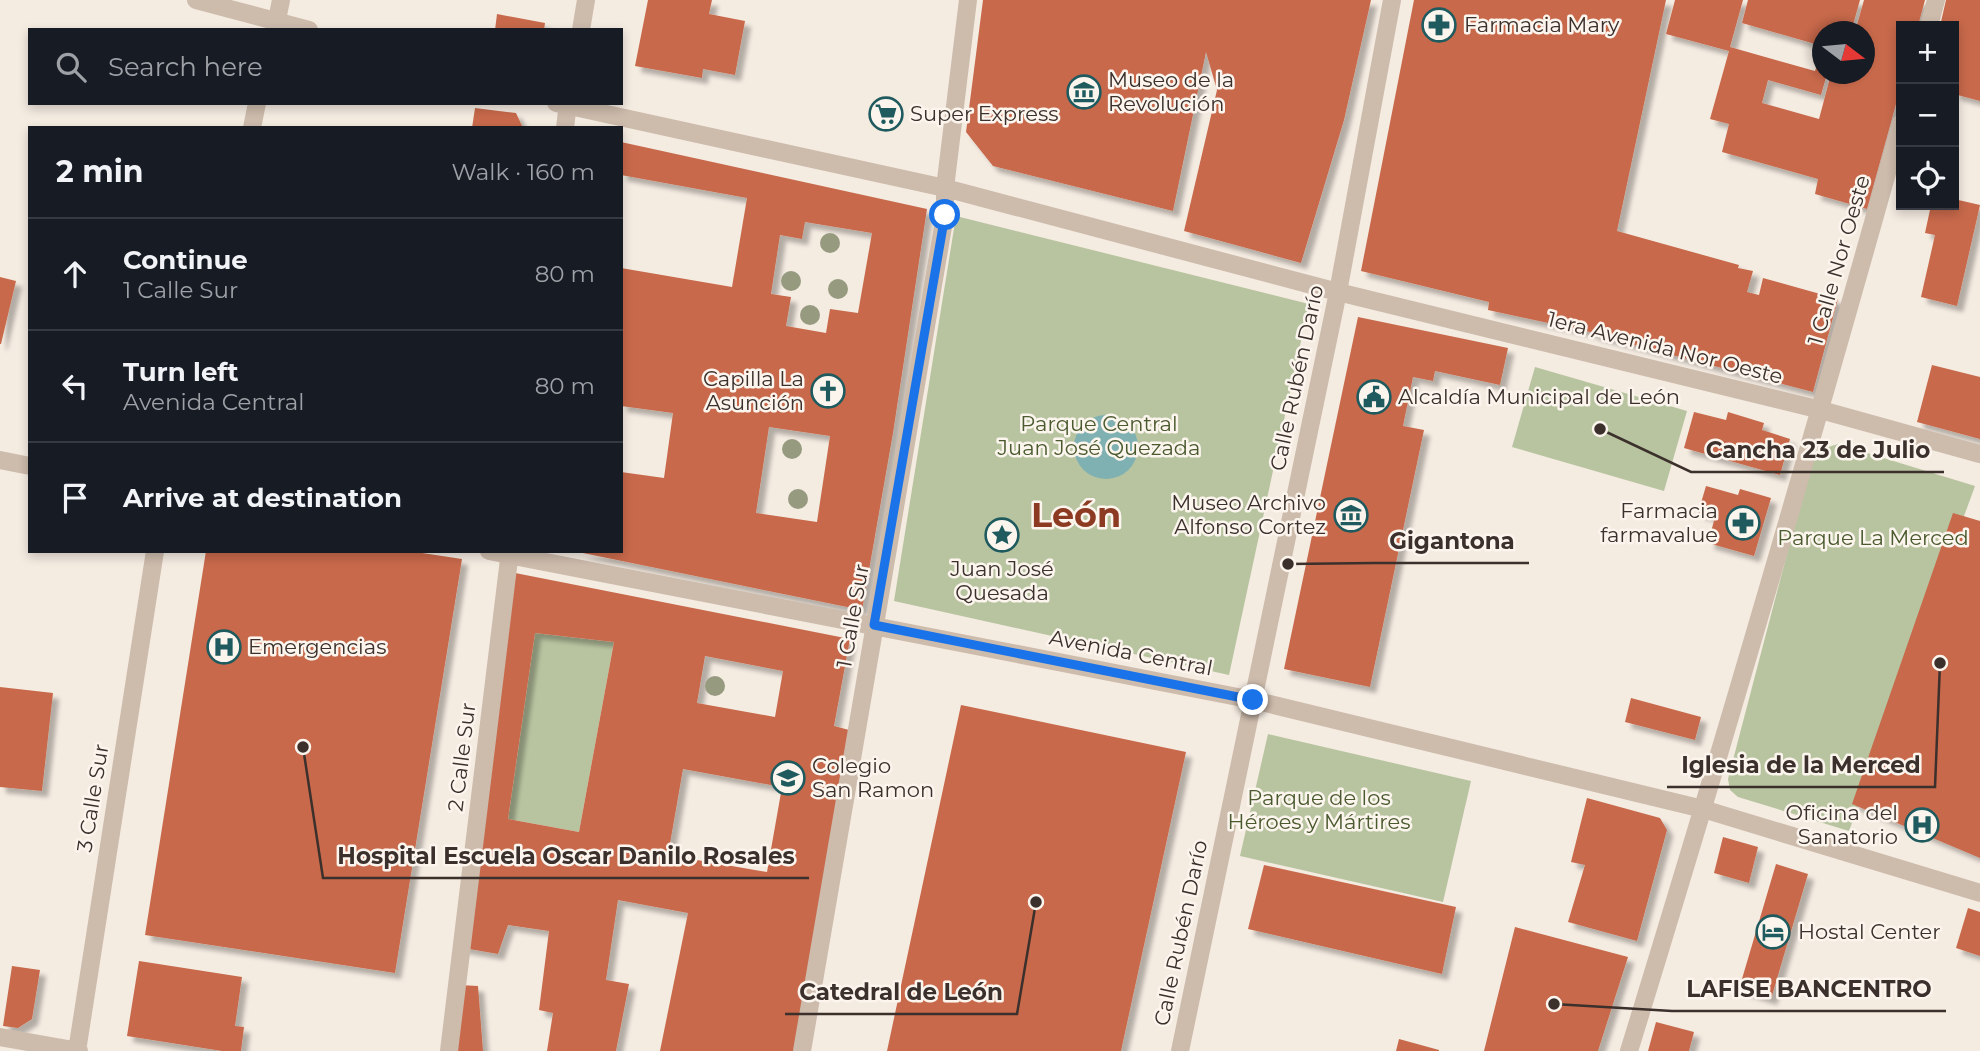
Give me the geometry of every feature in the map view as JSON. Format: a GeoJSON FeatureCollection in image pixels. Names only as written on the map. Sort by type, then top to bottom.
{"type":"FeatureCollection","features":[{"type":"Feature","properties":{"kind":"street"},"geometry":{"type":"LineString","coordinates":[[195,0],[276,25],[296,28]]}},
{"type":"Feature","properties":{"kind":"street"},"geometry":{"type":"LineString","coordinates":[[276,25],[281,0]]}},
{"type":"Feature","properties":{"kind":"street"},"geometry":{"type":"LineString","coordinates":[[581,28],[586,0]]}},
{"type":"Feature","properties":{"kind":"street","name":"1 Calle Sur"},"geometry":{"type":"LineString","coordinates":[[802,1051],[945,215],[945,188],[968,0]]}},
{"type":"Feature","properties":{"kind":"street","name":"Calle Rubén Darío"},"geometry":{"type":"LineString","coordinates":[[1180,1051],[1338,292],[1392,0]]}},
{"type":"Feature","properties":{"kind":"street"},"geometry":{"type":"LineString","coordinates":[[1930,21],[1936,0]]}},
{"type":"Feature","properties":{"kind":"street"},"geometry":{"type":"LineString","coordinates":[[251,126],[257,105]]}},
{"type":"Feature","properties":{"kind":"street"},"geometry":{"type":"LineString","coordinates":[[564,105],[565,126]]}},
{"type":"Feature","properties":{"kind":"street","name":"1era Avenida Nor Oeste"},"geometry":{"type":"LineString","coordinates":[[569,105],[945,188],[1338,292],[1821,410],[1980,454]]}},
{"type":"Feature","properties":{"kind":"street","name":"1 Calle Nor Oeste"},"geometry":{"type":"LineString","coordinates":[[1629,1051],[1821,410],[1896,141]]}},
{"type":"Feature","properties":{"kind":"street"},"geometry":{"type":"LineString","coordinates":[[0,460],[28,467]]}},
{"type":"Feature","properties":{"kind":"street","name":"3 Calle Sur"},"geometry":{"type":"LineString","coordinates":[[77,1051],[155,553]]}},
{"type":"Feature","properties":{"kind":"street","name":"Avenida Central"},"geometry":{"type":"LineString","coordinates":[[509,553],[1253,700],[1703,809],[1980,893]]}},
{"type":"Feature","properties":{"kind":"street","name":"2 Calle Sur"},"geometry":{"type":"LineString","coordinates":[[449,1051],[509,553]]}},
{"type":"Feature","properties":{"kind":"street"},"geometry":{"type":"LineString","coordinates":[[0,1037],[77,1051]]}},
{"type":"Feature","properties":{"kind":"green space","name":"Parque Central Juan José Quezada"},"geometry":{"type":"Polygon","coordinates":[[[956,216],[1309,304],[1229,675],[894,601],[956,216]]]}},
{"type":"Feature","properties":{"kind":"green space"},"geometry":{"type":"Polygon","coordinates":[[[1535,367],[1687,411],[1664,491],[1512,447],[1535,367]]]}},
{"type":"Feature","properties":{"kind":"green space","name":"Parque La Merced"},"geometry":{"type":"Polygon","coordinates":[[[1838,444],[1975,486],[1849,831],[1738,797],[1730,790],[1728,779],[1810,466],[1819,450],[1838,444]]]}},
{"type":"Feature","properties":{"kind":"green space"},"geometry":{"type":"Polygon","coordinates":[[[535,633],[614,642],[579,832],[508,819],[535,633]]]}},
{"type":"Feature","properties":{"kind":"green space","name":"Parque de los Héroes y Mártires"},"geometry":{"type":"Polygon","coordinates":[[[1268,734],[1471,781],[1443,902],[1240,856],[1268,734]]]}},
{"type":"Feature","properties":{"kind":"water"},"geometry":{"type":"Polygon","coordinates":[[[1106,415],[1124,421],[1132,429],[1138,447],[1132,465],[1124,473],[1106,479],[1088,473],[1080,465],[1074,447],[1080,429],[1088,421],[1106,415]]]}},
{"type":"Feature","properties":{"kind":"building"},"geometry":{"type":"Polygon","coordinates":[[[648,0],[712,0],[709,14],[745,21],[735,75],[703,69],[702,78],[635,66],[648,0]]]}},
{"type":"Feature","properties":{"kind":"building"},"geometry":{"type":"Polygon","coordinates":[[[983,0],[1371,0],[1344,120],[1301,263],[1184,231],[1217,90],[1206,52],[1173,211],[993,166],[966,132],[983,0]]]}},
{"type":"Feature","properties":{"kind":"building"},"geometry":{"type":"Polygon","coordinates":[[[1414,0],[1666,0],[1617,231],[1753,271],[1747,292],[1759,295],[1763,278],[1838,299],[1813,392],[1592,334],[1595,333],[1488,310],[1489,302],[1361,271],[1414,0]]]}},
{"type":"Feature","properties":{"kind":"building"},"geometry":{"type":"Polygon","coordinates":[[[1675,0],[1743,0],[1730,47],[1812,70],[1812,84],[1824,84],[1821,95],[1768,80],[1762,103],[1819,119],[1828,84],[1875,84],[1875,21],[1858,21],[1864,0],[1925,0],[1919,21],[1896,21],[1896,104],[1867,209],[1815,194],[1818,179],[1722,152],[1729,124],[1710,119],[1729,51],[1666,34],[1675,0]]]}},
{"type":"Feature","properties":{"kind":"building"},"geometry":{"type":"Polygon","coordinates":[[[1748,0],[1860,0],[1854,21],[1812,21],[1812,43],[1742,23],[1748,0]]]}},
{"type":"Feature","properties":{"kind":"building"},"geometry":{"type":"Polygon","coordinates":[[[1946,0],[1980,0],[1980,101],[1959,95],[1959,21],[1941,21],[1946,0]]]}},
{"type":"Feature","properties":{"kind":"building"},"geometry":{"type":"Polygon","coordinates":[[[497,14],[545,23],[544,28],[495,28],[497,14]]]}},
{"type":"Feature","properties":{"kind":"building"},"geometry":{"type":"Polygon","coordinates":[[[475,108],[516,113],[522,126],[472,126],[475,108]]]}},
{"type":"Feature","properties":{"kind":"building"},"geometry":{"type":"Polygon","coordinates":[[[623,142],[927,209],[893,433],[862,610],[583,553],[623,553],[623,472],[664,478],[673,413],[623,406],[623,268],[732,287],[747,198],[623,175],[623,142]],[[805,222],[802,239],[780,235],[771,294],[791,297],[786,326],[826,333],[830,309],[858,313],[872,233],[805,222]],[[769,427],[756,513],[817,522],[830,436],[769,427]]]}},
{"type":"Feature","properties":{"kind":"building"},"geometry":{"type":"Polygon","coordinates":[[[1959,200],[1980,205],[1957,306],[1921,297],[1935,235],[1925,233],[1930,210],[1959,210],[1959,200]]]}},
{"type":"Feature","properties":{"kind":"building"},"geometry":{"type":"Polygon","coordinates":[[[0,277],[16,281],[1,344],[0,344],[0,277]]]}},
{"type":"Feature","properties":{"kind":"building"},"geometry":{"type":"Polygon","coordinates":[[[1358,317],[1508,348],[1500,385],[1435,371],[1433,381],[1413,377],[1403,426],[1424,430],[1370,687],[1284,669],[1358,317]]]}},
{"type":"Feature","properties":{"kind":"building"},"geometry":{"type":"Polygon","coordinates":[[[1932,365],[1980,377],[1980,439],[1917,422],[1932,365]]]}},
{"type":"Feature","properties":{"kind":"building"},"geometry":{"type":"Polygon","coordinates":[[[1694,412],[1726,420],[1728,412],[1764,423],[1762,430],[1790,439],[1780,475],[1684,448],[1694,412]]]}},
{"type":"Feature","properties":{"kind":"building"},"geometry":{"type":"Polygon","coordinates":[[[1706,486],[1738,495],[1740,489],[1771,498],[1754,556],[1708,543],[1715,517],[1698,513],[1706,486]]]}},
{"type":"Feature","properties":{"kind":"building"},"geometry":{"type":"Polygon","coordinates":[[[1953,513],[1980,521],[1980,858],[1852,804],[1953,513]]]}},
{"type":"Feature","properties":{"kind":"building"},"geometry":{"type":"Polygon","coordinates":[[[206,553],[422,553],[462,559],[395,973],[145,935],[206,553]]]}},
{"type":"Feature","properties":{"kind":"building","name":"Colegio San Ramon"},"geometry":{"type":"Polygon","coordinates":[[[505,571],[850,639],[834,726],[853,731],[796,1051],[660,1051],[688,913],[618,900],[606,980],[629,984],[616,1051],[547,1051],[553,1013],[539,1010],[549,931],[508,925],[498,954],[458,947],[505,571]],[[535,633],[508,819],[579,832],[614,642],[535,633]],[[705,656],[697,703],[775,717],[783,671],[705,656]],[[683,769],[668,855],[767,872],[782,787],[683,769]]]}},
{"type":"Feature","properties":{"kind":"building"},"geometry":{"type":"Polygon","coordinates":[[[0,687],[53,693],[42,791],[0,787],[0,687]]]}},
{"type":"Feature","properties":{"kind":"building"},"geometry":{"type":"Polygon","coordinates":[[[1631,698],[1701,717],[1695,740],[1625,722],[1631,698]]]}},
{"type":"Feature","properties":{"kind":"building"},"geometry":{"type":"Polygon","coordinates":[[[961,705],[1186,752],[1121,1051],[887,1051],[961,705]]]}},
{"type":"Feature","properties":{"kind":"building"},"geometry":{"type":"Polygon","coordinates":[[[1587,798],[1660,818],[1667,830],[1637,941],[1568,922],[1585,865],[1571,862],[1587,798]]]}},
{"type":"Feature","properties":{"kind":"building"},"geometry":{"type":"Polygon","coordinates":[[[1723,837],[1758,847],[1749,883],[1714,873],[1723,837]]]}},
{"type":"Feature","properties":{"kind":"building","name":"Hostal Center"},"geometry":{"type":"Polygon","coordinates":[[[1776,864],[1808,874],[1771,999],[1739,989],[1776,864]]]}},
{"type":"Feature","properties":{"kind":"building"},"geometry":{"type":"Polygon","coordinates":[[[1264,865],[1456,907],[1442,974],[1248,929],[1264,865]]]}},
{"type":"Feature","properties":{"kind":"building"},"geometry":{"type":"Polygon","coordinates":[[[1968,908],[1980,912],[1980,956],[1956,948],[1968,908]]]}},
{"type":"Feature","properties":{"kind":"building"},"geometry":{"type":"Polygon","coordinates":[[[1515,927],[1628,957],[1598,1051],[1484,1051],[1515,927]]]}},
{"type":"Feature","properties":{"kind":"building"},"geometry":{"type":"Polygon","coordinates":[[[139,961],[242,977],[235,1026],[244,1027],[241,1051],[222,1051],[127,1036],[139,961]]]}},
{"type":"Feature","properties":{"kind":"building"},"geometry":{"type":"Polygon","coordinates":[[[12,966],[40,970],[32,1019],[18,1028],[3,1026],[12,966]]]}},
{"type":"Feature","properties":{"kind":"building"},"geometry":{"type":"Polygon","coordinates":[[[459,985],[478,986],[483,1051],[451,1051],[459,985]]]}},
{"type":"Feature","properties":{"kind":"building"},"geometry":{"type":"Polygon","coordinates":[[[1656,1022],[1694,1032],[1689,1051],[1648,1051],[1656,1022]]]}},
{"type":"Feature","properties":{"kind":"building"},"geometry":{"type":"Polygon","coordinates":[[[1399,1039],[1439,1050],[1439,1051],[1396,1051],[1399,1039]]]}},
{"type":"Feature","properties":{"kind":"place","name":"Farmacia Mary"},"geometry":{"type":"Point","coordinates":[1439,25]}},
{"type":"Feature","properties":{"kind":"place","name":"Museo de la Revolución"},"geometry":{"type":"Point","coordinates":[1084,92]}},
{"type":"Feature","properties":{"kind":"place","name":"Super Express"},"geometry":{"type":"Point","coordinates":[886,114]}},
{"type":"Feature","properties":{"kind":"place","name":"Capilla La Asunción"},"geometry":{"type":"Point","coordinates":[828,391]}},
{"type":"Feature","properties":{"kind":"place","name":"Alcaldía Municipal de León"},"geometry":{"type":"Point","coordinates":[1374,397]}},
{"type":"Feature","properties":{"kind":"place","name":"Cancha 23 de Julio"},"geometry":{"type":"Point","coordinates":[1600,429]}},
{"type":"Feature","properties":{"kind":"place","name":"Museo Archivo Alfonso Cortez"},"geometry":{"type":"Point","coordinates":[1351,515]}},
{"type":"Feature","properties":{"kind":"place","name":"Farmacia farmavalue"},"geometry":{"type":"Point","coordinates":[1743,523]}},
{"type":"Feature","properties":{"kind":"place","name":"Juan José Quesada"},"geometry":{"type":"Point","coordinates":[1002,535]}},
{"type":"Feature","properties":{"kind":"place","name":"Gigantona"},"geometry":{"type":"Point","coordinates":[1288,564]}},
{"type":"Feature","properties":{"kind":"place","name":"Emergencias"},"geometry":{"type":"Point","coordinates":[224,647]}},
{"type":"Feature","properties":{"kind":"place","name":"Iglesia de la Merced"},"geometry":{"type":"Point","coordinates":[1940,663]}},
{"type":"Feature","properties":{"kind":"place","name":"Hospital Escuela Oscar Danilo Rosales"},"geometry":{"type":"Point","coordinates":[303,747]}},
{"type":"Feature","properties":{"kind":"place","name":"Colegio San Ramon"},"geometry":{"type":"Point","coordinates":[788,778]}},
{"type":"Feature","properties":{"kind":"place","name":"Oficina del Sanatorio"},"geometry":{"type":"Point","coordinates":[1922,825]}},
{"type":"Feature","properties":{"kind":"place","name":"Catedral de León"},"geometry":{"type":"Point","coordinates":[1036,902]}},
{"type":"Feature","properties":{"kind":"place","name":"Hostal Center"},"geometry":{"type":"Point","coordinates":[1773,932]}},
{"type":"Feature","properties":{"kind":"place","name":"LAFISE BANCENTRO"},"geometry":{"type":"Point","coordinates":[1554,1004]}},
{"type":"Feature","properties":{"kind":"district","name":"León"},"geometry":{"type":"Point","coordinates":[1076,515]}},
{"type":"Feature","properties":{"kind":"route"},"geometry":{"type":"LineString","coordinates":[[945,215],[874,625],[1253,700]]}}]}
